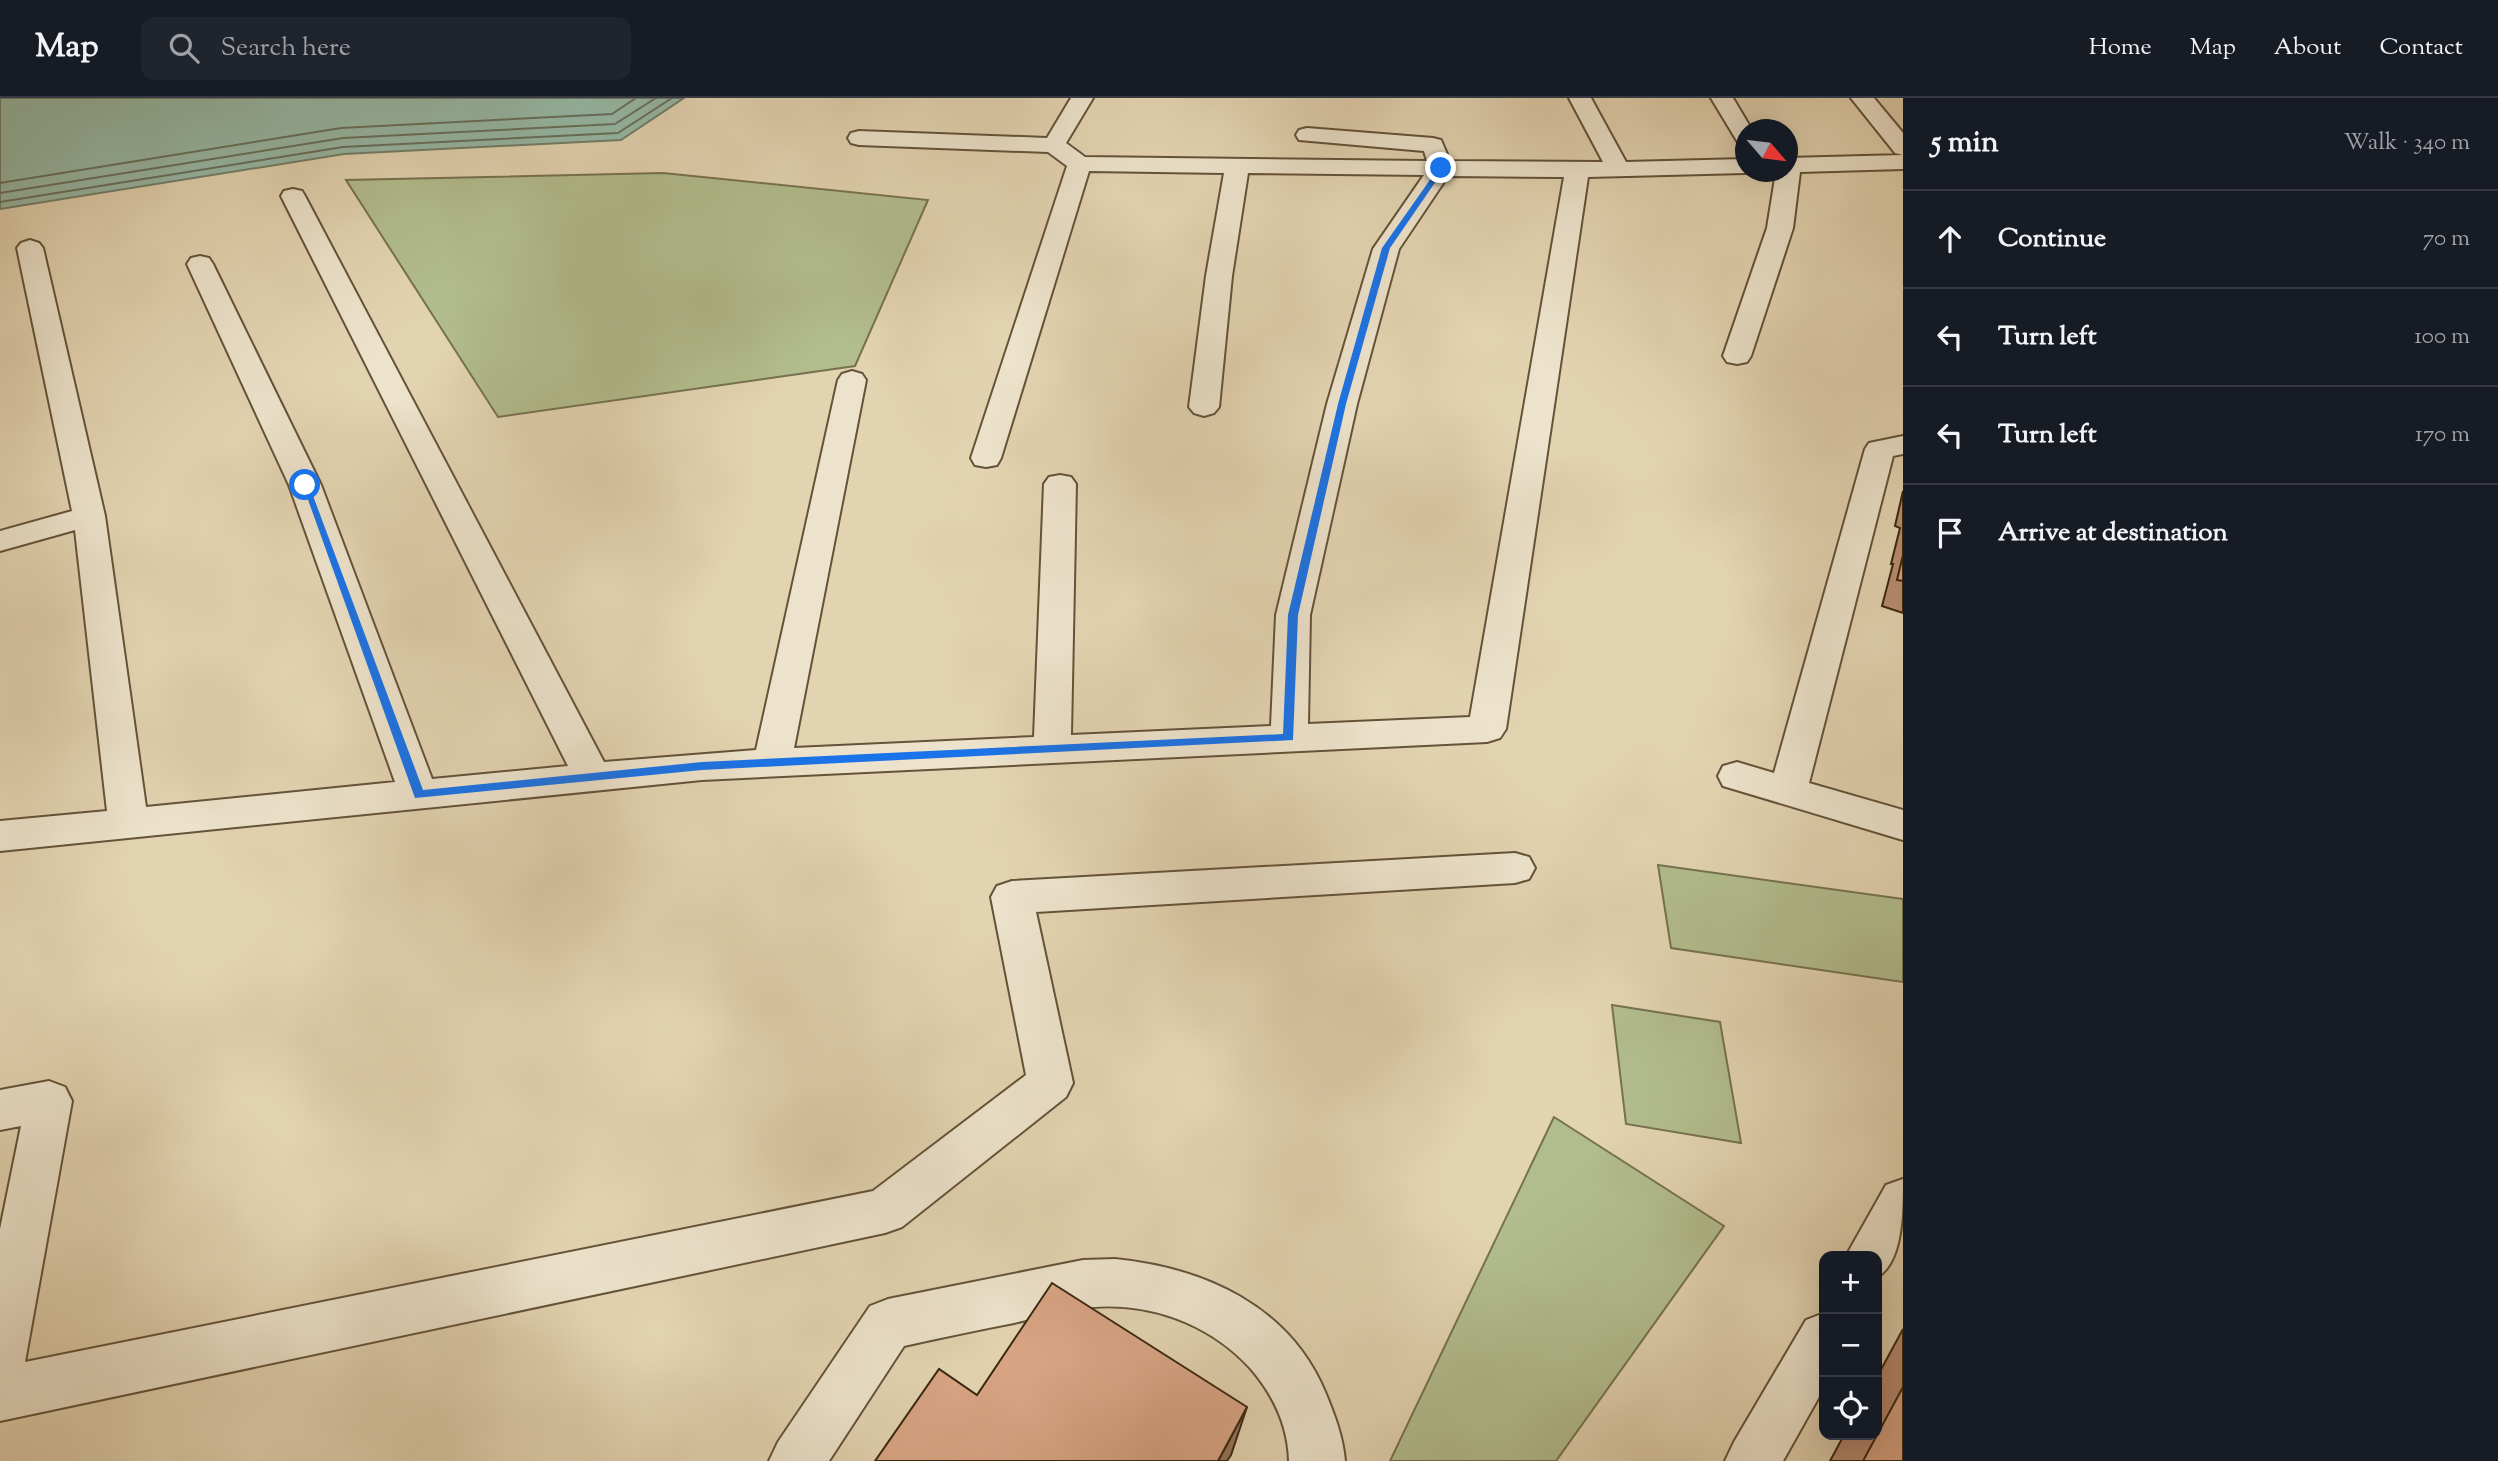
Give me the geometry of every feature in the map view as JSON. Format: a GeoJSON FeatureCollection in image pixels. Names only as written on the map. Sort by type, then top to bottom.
{"type":"FeatureCollection","features":[{"type":"Feature","properties":{"kind":"street"},"geometry":{"type":"LineString","coordinates":[[1054,145],[1082,98]]}},
{"type":"Feature","properties":{"kind":"street"},"geometry":{"type":"LineString","coordinates":[[1580,98],[1618,169]]}},
{"type":"Feature","properties":{"kind":"street"},"geometry":{"type":"LineString","coordinates":[[1722,98],[1735,119]]}},
{"type":"Feature","properties":{"kind":"street"},"geometry":{"type":"LineString","coordinates":[[1862,98],[1903,148]]}},
{"type":"Feature","properties":{"kind":"street"},"geometry":{"type":"LineString","coordinates":[[1307,135],[1433,145],[1441,168]]}},
{"type":"Feature","properties":{"kind":"street"},"geometry":{"type":"LineString","coordinates":[[859,138],[1054,145],[1079,164],[1577,170],[1735,166]]}},
{"type":"Feature","properties":{"kind":"street"},"geometry":{"type":"LineString","coordinates":[[1798,165],[1903,162]]}},
{"type":"Feature","properties":{"kind":"street"},"geometry":{"type":"LineString","coordinates":[[986,458],[1079,164]]}},
{"type":"Feature","properties":{"kind":"street"},"geometry":{"type":"LineString","coordinates":[[1204,407],[1237,166]]}},
{"type":"Feature","properties":{"kind":"street"},"geometry":{"type":"LineString","coordinates":[[1289,738],[1293,615],[1342,404],[1386,248],[1441,168]]}},
{"type":"Feature","properties":{"kind":"street"},"geometry":{"type":"LineString","coordinates":[[0,836],[593,777],[772,762],[1487,729],[1577,170]]}},
{"type":"Feature","properties":{"kind":"street"},"geometry":{"type":"LineString","coordinates":[[1737,356],[1780,228],[1786,182]]}},
{"type":"Feature","properties":{"kind":"street"},"geometry":{"type":"LineString","coordinates":[[293,196],[593,777]]}},
{"type":"Feature","properties":{"kind":"street"},"geometry":{"type":"LineString","coordinates":[[30,248],[89,516],[128,823]]}},
{"type":"Feature","properties":{"kind":"street"},"geometry":{"type":"LineString","coordinates":[[200,264],[305,485],[419,795]]}},
{"type":"Feature","properties":{"kind":"street"},"geometry":{"type":"LineString","coordinates":[[772,762],[852,380]]}},
{"type":"Feature","properties":{"kind":"street"},"geometry":{"type":"LineString","coordinates":[[1788,791],[1880,449],[1903,445]]}},
{"type":"Feature","properties":{"kind":"street"},"geometry":{"type":"LineString","coordinates":[[1052,749],[1060,484]]}},
{"type":"Feature","properties":{"kind":"street"},"geometry":{"type":"LineString","coordinates":[[0,541],[89,516]]}},
{"type":"Feature","properties":{"kind":"street"},"geometry":{"type":"LineString","coordinates":[[1737,776],[1903,825]]}},
{"type":"Feature","properties":{"kind":"street"},"geometry":{"type":"LineString","coordinates":[[0,1394],[885,1211],[1050,1083],[1012,897],[1516,868]]}},
{"type":"Feature","properties":{"kind":"street"},"geometry":{"type":"LineString","coordinates":[[0,1110],[49,1101],[9,1256],[0,1360]]}},
{"type":"Feature","properties":{"kind":"street"},"geometry":{"type":"LineString","coordinates":[[1874,1251],[1903,1201]]}},
{"type":"Feature","properties":{"kind":"street"},"geometry":{"type":"LineString","coordinates":[[797,1461],[888,1324],[1083,1284],[1108,1282],[1164,1288],[1196,1298],[1229,1315],[1261,1339],[1287,1371],[1307,1409],[1317,1461]]}},
{"type":"Feature","properties":{"kind":"street"},"geometry":{"type":"LineString","coordinates":[[1753,1461],[1819,1347]]}},
{"type":"Feature","properties":{"kind":"shaded area"},"geometry":{"type":"Polygon","coordinates":[[[663,173],[928,200],[855,366],[498,417],[346,180],[663,173]]]}},
{"type":"Feature","properties":{"kind":"shaded area"},"geometry":{"type":"Polygon","coordinates":[[[1658,865],[1903,899],[1903,982],[1671,948],[1658,865]]]}},
{"type":"Feature","properties":{"kind":"shaded area"},"geometry":{"type":"Polygon","coordinates":[[[1612,1005],[1720,1022],[1741,1143],[1626,1124],[1612,1005]]]}},
{"type":"Feature","properties":{"kind":"shaded area"},"geometry":{"type":"Polygon","coordinates":[[[1554,1117],[1724,1226],[1556,1461],[1390,1461],[1554,1117]]]}},
{"type":"Feature","properties":{"kind":"water"},"geometry":{"type":"Polygon","coordinates":[[[0,98],[684,98],[621,140],[344,154],[0,209],[0,98]]]}},
{"type":"Feature","properties":{"kind":"building"},"geometry":{"type":"Polygon","coordinates":[[[1903,555],[1903,581],[1897,580],[1903,555]]]}},
{"type":"Feature","properties":{"kind":"building"},"geometry":{"type":"Polygon","coordinates":[[[1052,1283],[1247,1407],[1218,1461],[875,1461],[939,1369],[977,1395],[1052,1283]]]}},
{"type":"Feature","properties":{"kind":"building"},"geometry":{"type":"Polygon","coordinates":[[[1903,1387],[1903,1461],[1863,1461],[1874,1440],[1882,1440],[1882,1426],[1903,1387]]]}},
{"type":"Feature","properties":{"kind":"route"},"geometry":{"type":"LineString","coordinates":[[305,485],[419,795],[702,766],[1289,738],[1293,615],[1342,404],[1386,248],[1441,168]]}}]}
